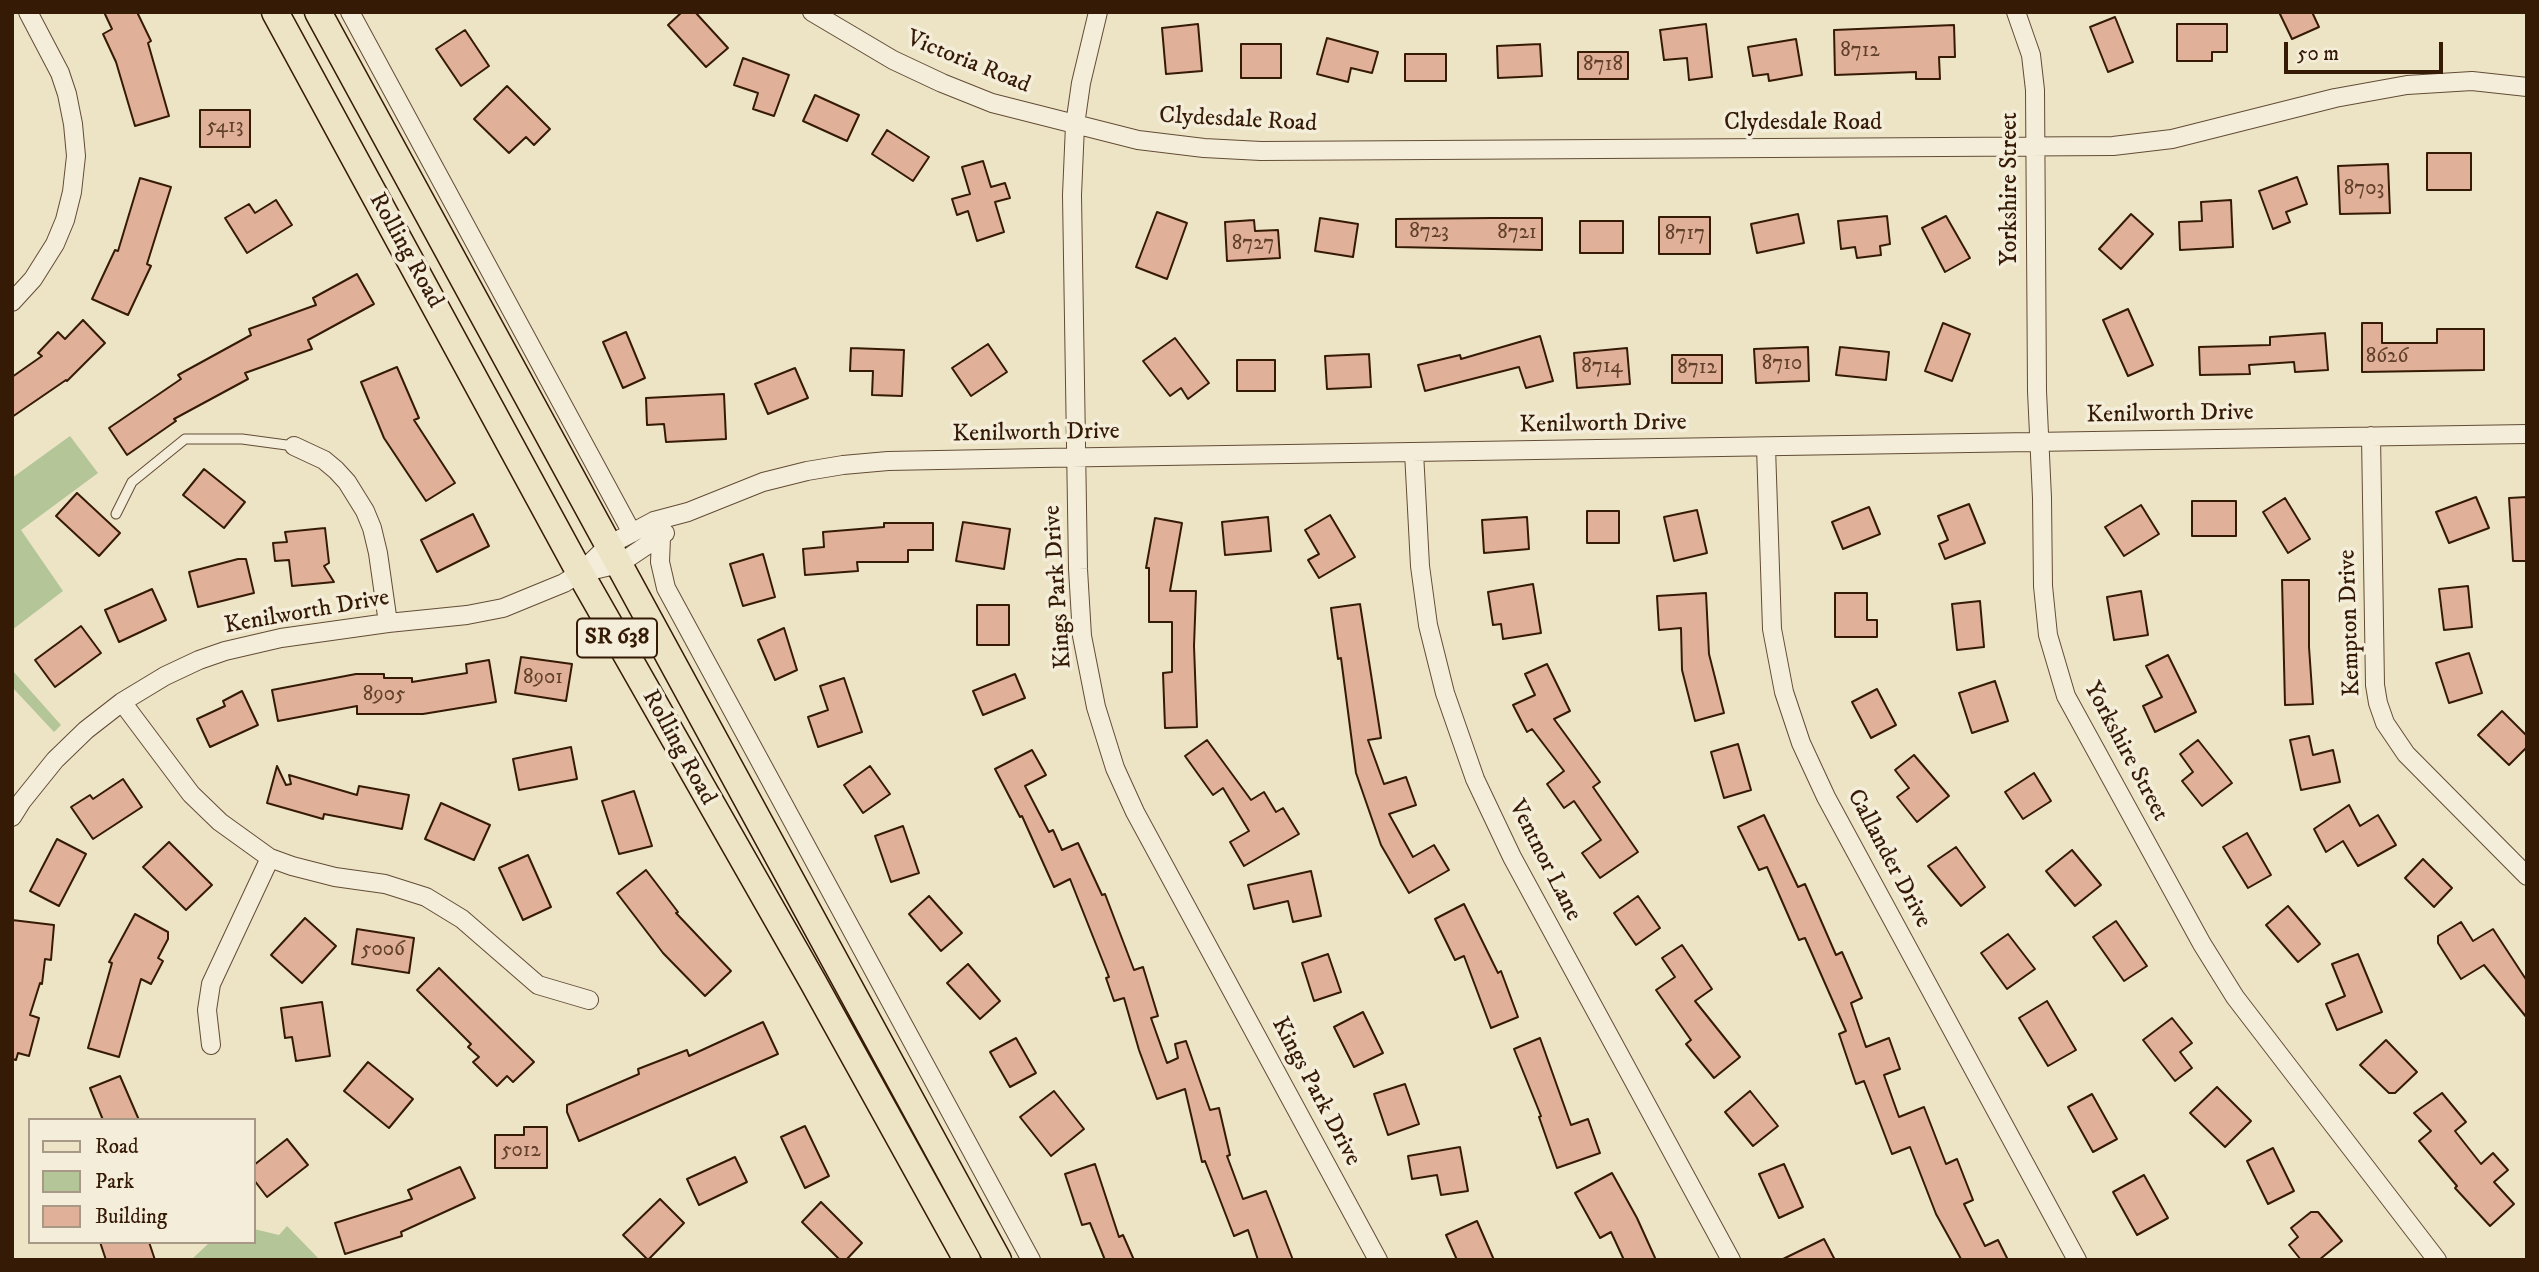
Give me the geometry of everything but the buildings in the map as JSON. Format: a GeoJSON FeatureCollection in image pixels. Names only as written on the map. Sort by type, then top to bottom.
{"type":"FeatureCollection","features":[{"type":"Feature","properties":{"kind":"main road","name":"Rolling Road"},"geometry":{"type":"LineString","coordinates":[[275,12],[580,573],[813,982],[967,1260]]}},
{"type":"Feature","properties":{"kind":"main road","name":"Rolling Road"},"geometry":{"type":"LineString","coordinates":[[322,16],[620,548],[998,1260]]}},
{"type":"Feature","properties":{"kind":"street"},"geometry":{"type":"LineString","coordinates":[[12,302],[33,279],[55,244],[72,192],[76,156],[74,124],[67,94],[60,74],[28,12]]}},
{"type":"Feature","properties":{"kind":"street","name":"Rolling Road"},"geometry":{"type":"LineString","coordinates":[[350,12],[620,548]]}},
{"type":"Feature","properties":{"kind":"street","name":"Victoria Road"},"geometry":{"type":"LineString","coordinates":[[812,12],[894,60],[942,83],[992,103],[1075,125]]}},
{"type":"Feature","properties":{"kind":"street","name":"Kings Park Drive"},"geometry":{"type":"LineString","coordinates":[[1098,12],[1081,83],[1075,125],[1072,195],[1078,569],[1082,636],[1096,707],[1115,768],[1135,812],[1378,1260]]}},
{"type":"Feature","properties":{"kind":"street","name":"Yorkshire Street"},"geometry":{"type":"LineString","coordinates":[[2015,12],[2031,55],[2035,90],[2037,391],[2043,586],[2048,635],[2056,668],[2075,717],[2202,944],[2235,997],[2437,1260]]}},
{"type":"Feature","properties":{"kind":"street","name":"Clydesdale Road"},"geometry":{"type":"LineString","coordinates":[[1075,125],[1138,140],[1261,151],[2113,146],[2172,139],[2336,98],[2407,85],[2472,81],[2527,87]]}},
{"type":"Feature","properties":{"kind":"street","name":"Kenilworth Drive"},"geometry":{"type":"LineString","coordinates":[[12,817],[55,760],[86,730],[122,702],[165,677],[225,651],[281,638],[467,615],[503,608],[580,573],[620,548],[654,521],[688,512],[763,482],[844,465],[888,461],[2527,434]]}},
{"type":"Feature","properties":{"kind":"street","name":"Kempton Drive"},"geometry":{"type":"LineString","coordinates":[[2371,436],[2375,685],[2385,723],[2406,754],[2527,876]]}},
{"type":"Feature","properties":{"kind":"street"},"geometry":{"type":"LineString","coordinates":[[294,446],[324,460],[336,470],[365,511],[378,553],[388,623]]}},
{"type":"Feature","properties":{"kind":"street","name":"Callander Drive"},"geometry":{"type":"LineString","coordinates":[[1766,447],[1772,629],[1784,692],[1801,743],[1826,797],[2077,1260]]}},
{"type":"Feature","properties":{"kind":"street","name":"Ventnor Lane"},"geometry":{"type":"LineString","coordinates":[[1414,452],[1420,566],[1428,625],[1445,693],[1475,779],[1512,857],[1731,1260]]}},
{"type":"Feature","properties":{"kind":"street","name":"Kenilworth Drive"},"geometry":{"type":"LineString","coordinates":[[620,548],[661,538],[688,512]]}},
{"type":"Feature","properties":{"kind":"street"},"geometry":{"type":"LineString","coordinates":[[661,538],[660,562],[666,588],[1031,1260]]}},
{"type":"Feature","properties":{"kind":"street"},"geometry":{"type":"LineString","coordinates":[[122,702],[191,794],[220,822],[270,858],[335,877],[385,884],[426,897],[463,919],[537,985],[589,1000]]}},
{"type":"Feature","properties":{"kind":"street"},"geometry":{"type":"LineString","coordinates":[[211,1045],[206,1010],[211,984],[270,858]]}},
{"type":"Feature","properties":{"kind":"lane"},"geometry":{"type":"LineString","coordinates":[[117,514],[132,481],[185,439],[242,439],[294,446]]}},
{"type":"Feature","properties":{"kind":"green space"},"geometry":{"type":"Polygon","coordinates":[[[70,436],[98,473],[21,530],[63,591],[12,630],[12,478],[70,436]]]}},
{"type":"Feature","properties":{"kind":"green space"},"geometry":{"type":"Polygon","coordinates":[[[12,670],[61,725],[54,732],[12,687],[12,670]]]}},
{"type":"Feature","properties":{"kind":"green space"},"geometry":{"type":"Polygon","coordinates":[[[287,1226],[320,1260],[191,1260],[208,1244],[256,1244],[256,1229],[279,1235],[287,1226]]]}}]}
